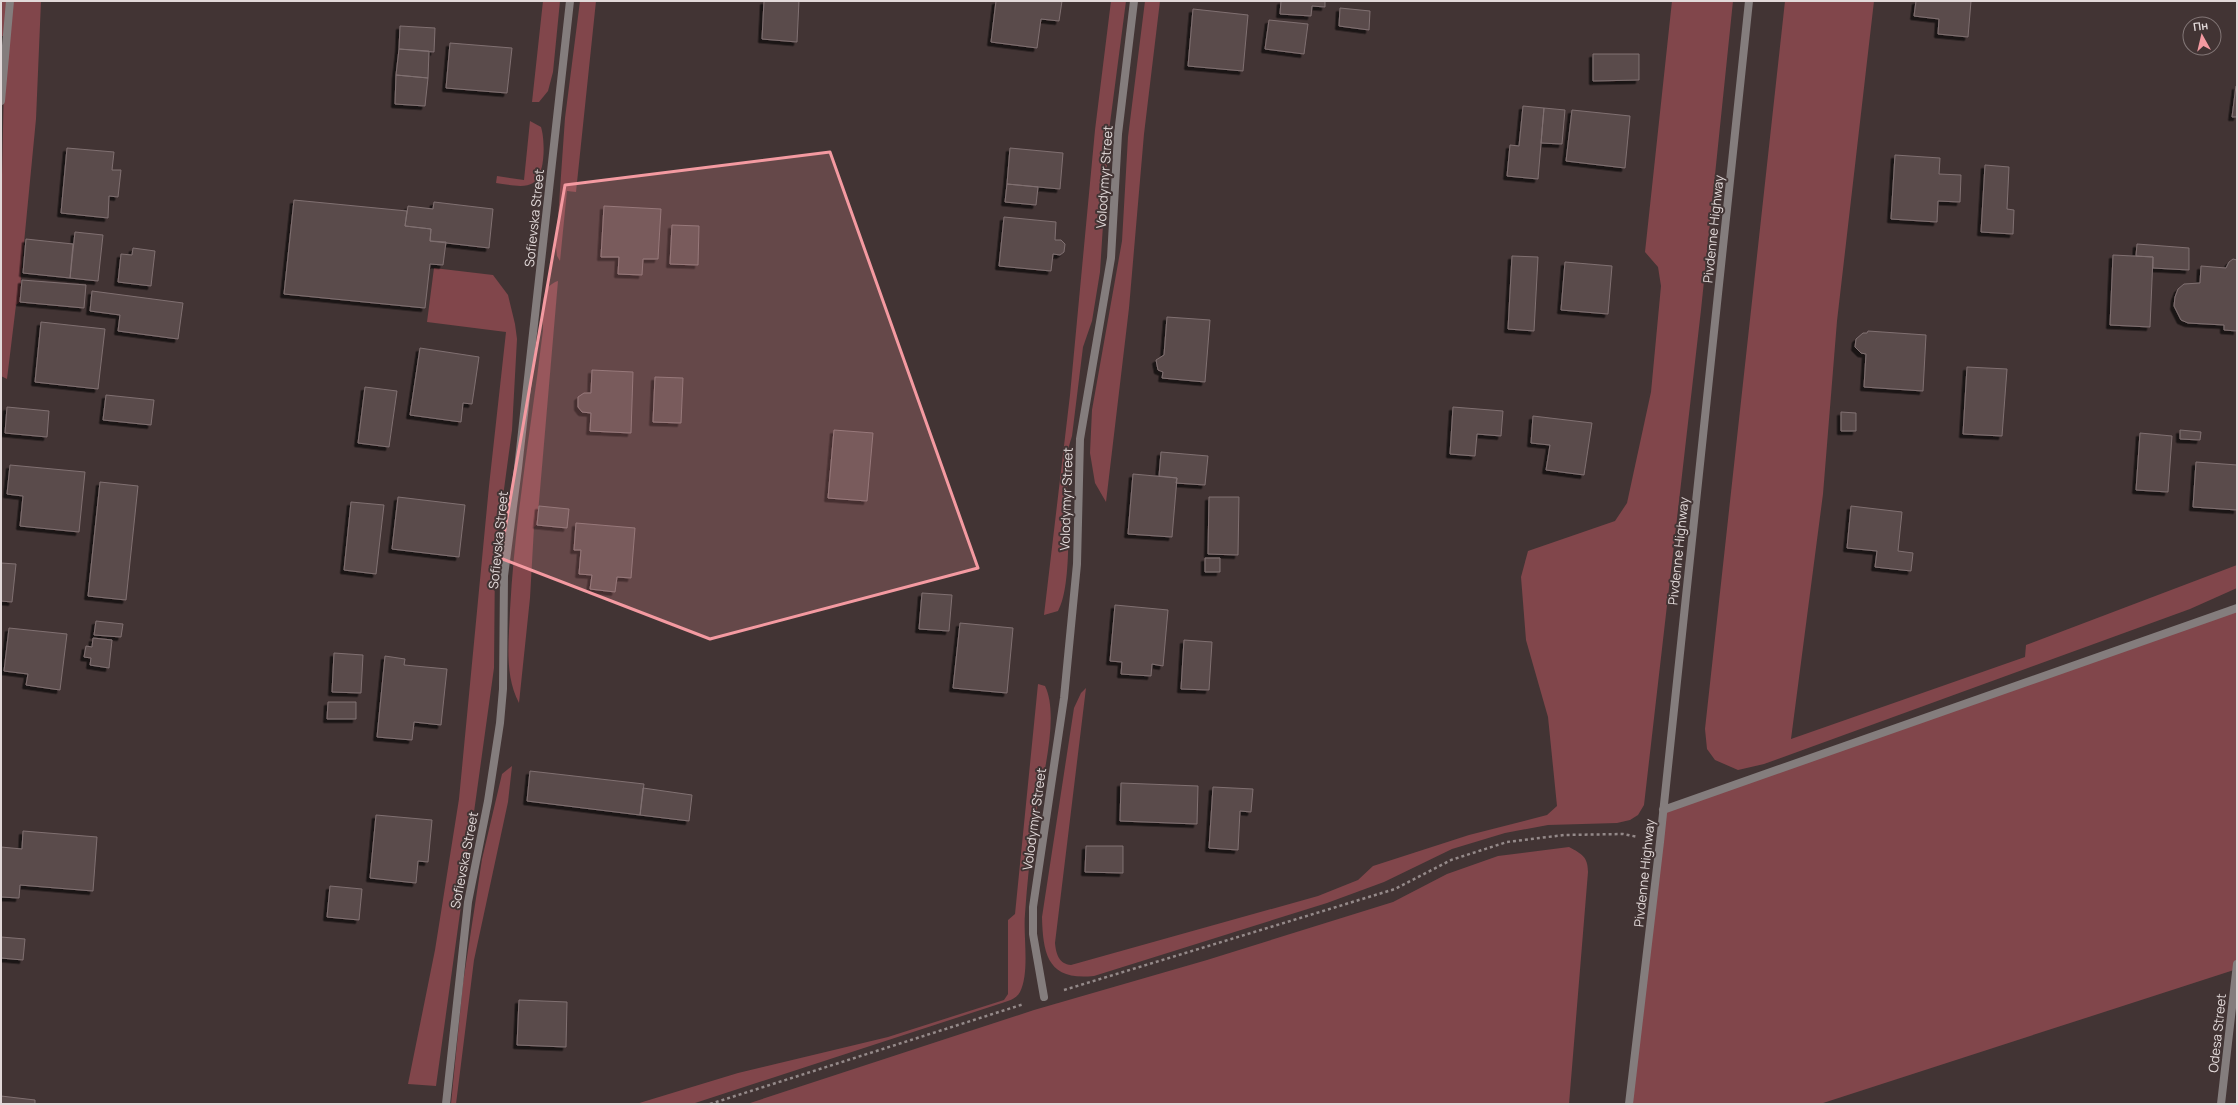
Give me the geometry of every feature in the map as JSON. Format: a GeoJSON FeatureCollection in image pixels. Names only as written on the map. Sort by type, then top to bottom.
{"type":"FeatureCollection","features":[{"type":"Feature","properties":{"kind":"street"},"geometry":{"type":"LineString","coordinates":[[1,101],[10,1]]}},
{"type":"Feature","properties":{"kind":"street","name":"Sofievska Street"},"geometry":{"type":"LineString","coordinates":[[446,1104],[468,902],[498,737],[503,689],[504,576],[518,468],[570,1]]}},
{"type":"Feature","properties":{"kind":"street","name":"Volodymyr Street"},"geometry":{"type":"LineString","coordinates":[[1044,997],[1033,934],[1033,908],[1064,698],[1077,564],[1080,439],[1111,258],[1118,134],[1134,1]]}},
{"type":"Feature","properties":{"kind":"street","name":"Pivdenne Highway"},"geometry":{"type":"LineString","coordinates":[[1629,1104],[1660,842],[1749,1]]}},
{"type":"Feature","properties":{"kind":"street"},"geometry":{"type":"LineString","coordinates":[[1663,810],[2237,608]]}},
{"type":"Feature","properties":{"kind":"street","name":"Odesa Street"},"geometry":{"type":"LineString","coordinates":[[2221,1104],[2237,964]]}},
{"type":"Feature","properties":{"kind":"path"},"geometry":{"type":"LineString","coordinates":[[710,1104],[1044,997],[1395,889],[1451,860],[1507,842],[1564,835],[1616,834],[1660,842]]}},
{"type":"Feature","properties":{"kind":"highlighted area"},"geometry":{"type":"Polygon","coordinates":[[[830,152],[978,568],[710,639],[500,558],[565,185],[830,152]]]}},
{"type":"Feature","properties":{"kind":"shaded area"},"geometry":{"type":"Polygon","coordinates":[[[1,1],[41,1],[36,119],[21,274],[20,302],[16,305],[7,379],[1,376],[1,221],[5,36],[1,36],[1,1]]]}},
{"type":"Feature","properties":{"kind":"shaded area"},"geometry":{"type":"Polygon","coordinates":[[[543,1],[560,1],[553,72],[548,91],[539,102],[532,102],[543,1]]]}},
{"type":"Feature","properties":{"kind":"shaded area"},"geometry":{"type":"Polygon","coordinates":[[[580,1],[596,1],[576,192],[567,191],[560,261],[557,256],[556,247],[565,118],[580,1]]]}},
{"type":"Feature","properties":{"kind":"shaded area"},"geometry":{"type":"Polygon","coordinates":[[[1111,1],[1126,1],[1109,131],[1100,272],[1092,321],[1083,347],[1072,436],[1066,456],[1068,559],[1066,580],[1063,598],[1058,611],[1044,615],[1070,395],[1095,130],[1111,1]]]}},
{"type":"Feature","properties":{"kind":"shaded area"},"geometry":{"type":"Polygon","coordinates":[[[1145,1],[1160,1],[1144,134],[1129,308],[1106,502],[1095,483],[1090,453],[1092,410],[1122,241],[1128,137],[1145,1]]]}},
{"type":"Feature","properties":{"kind":"shaded area"},"geometry":{"type":"Polygon","coordinates":[[[1672,1],[1733,1],[1701,310],[1644,805],[1638,815],[1630,820],[1617,823],[1548,825],[1505,833],[1452,849],[1384,882],[1327,903],[1094,976],[1067,974],[1058,970],[1051,963],[1047,954],[1044,943],[1042,917],[1074,708],[1081,693],[1086,688],[1055,943],[1059,958],[1067,964],[1071,965],[1318,896],[1358,880],[1373,866],[1469,835],[1547,815],[1557,806],[1548,717],[1526,640],[1521,577],[1528,551],[1615,521],[1627,503],[1651,392],[1661,286],[1658,267],[1645,252],[1672,1]]]}},
{"type":"Feature","properties":{"kind":"shaded area"},"geometry":{"type":"Polygon","coordinates":[[[1785,1],[1874,1],[1837,321],[1823,494],[1791,739],[2025,657],[2026,645],[2237,565],[2237,588],[2190,609],[1764,764],[1738,770],[1715,760],[1707,749],[1705,729],[1785,1]]]}},
{"type":"Feature","properties":{"kind":"shaded area"},"geometry":{"type":"Polygon","coordinates":[[[530,121],[541,127],[544,148],[542,165],[537,179],[533,183],[525,186],[496,183],[497,176],[524,180],[530,121]]]}},
{"type":"Feature","properties":{"kind":"shaded area"},"geometry":{"type":"Polygon","coordinates":[[[434,268],[493,275],[508,295],[517,339],[512,430],[495,556],[494,668],[436,1086],[408,1084],[435,950],[459,799],[489,486],[506,332],[427,322],[434,268]]]}},
{"type":"Feature","properties":{"kind":"shaded area"},"geometry":{"type":"Polygon","coordinates":[[[558,281],[537,525],[534,527],[530,598],[519,703],[511,681],[508,657],[512,575],[543,330],[543,301],[547,289],[558,281]]]}},
{"type":"Feature","properties":{"kind":"shaded area"},"geometry":{"type":"Polygon","coordinates":[[[2237,608],[2237,969],[1820,1104],[1629,1104],[1663,810],[2237,608]]]}},
{"type":"Feature","properties":{"kind":"shaded area"},"geometry":{"type":"Polygon","coordinates":[[[1038,684],[1045,686],[1049,700],[1051,716],[1050,735],[1034,826],[1026,903],[1025,974],[1020,992],[1012,999],[1007,1001],[692,1104],[636,1104],[738,1073],[888,1037],[1004,1000],[1008,994],[1008,920],[1015,914],[1038,684]]]}},
{"type":"Feature","properties":{"kind":"shaded area"},"geometry":{"type":"Polygon","coordinates":[[[512,766],[508,802],[474,960],[456,1104],[451,1104],[463,983],[482,859],[502,774],[512,766]]]}},
{"type":"Feature","properties":{"kind":"shaded area"},"geometry":{"type":"Polygon","coordinates":[[[1569,847],[1583,856],[1587,863],[1588,872],[1569,1104],[747,1104],[1034,1010],[1207,960],[1393,902],[1447,874],[1498,856],[1569,847]]]}},
{"type":"Feature","properties":{"kind":"building"},"geometry":{"type":"Polygon","coordinates":[[[764,1],[799,1],[797,42],[762,39],[764,1]]]}},
{"type":"Feature","properties":{"kind":"building"},"geometry":{"type":"Polygon","coordinates":[[[996,1],[1062,1],[1059,21],[1041,19],[1037,48],[991,42],[996,1]]]}},
{"type":"Feature","properties":{"kind":"building"},"geometry":{"type":"Polygon","coordinates":[[[1281,1],[1325,1],[1325,7],[1312,6],[1311,16],[1280,14],[1281,1]]]}},
{"type":"Feature","properties":{"kind":"building"},"geometry":{"type":"Polygon","coordinates":[[[1916,1],[1971,1],[1968,37],[1938,34],[1939,19],[1914,16],[1916,1]]]}},
{"type":"Feature","properties":{"kind":"building"},"geometry":{"type":"Polygon","coordinates":[[[1340,8],[1370,11],[1369,30],[1339,26],[1340,8]]]}},
{"type":"Feature","properties":{"kind":"building"},"geometry":{"type":"Polygon","coordinates":[[[1193,9],[1248,15],[1243,71],[1188,66],[1193,9]]]}},
{"type":"Feature","properties":{"kind":"building"},"geometry":{"type":"Polygon","coordinates":[[[1269,20],[1308,24],[1304,54],[1265,49],[1269,20]]]}},
{"type":"Feature","properties":{"kind":"building"},"geometry":{"type":"Polygon","coordinates":[[[400,26],[435,28],[434,52],[399,49],[400,26]]]}},
{"type":"Feature","properties":{"kind":"building"},"geometry":{"type":"Polygon","coordinates":[[[450,43],[512,48],[507,93],[446,88],[450,43]]]}},
{"type":"Feature","properties":{"kind":"building"},"geometry":{"type":"Polygon","coordinates":[[[399,49],[429,51],[428,78],[396,75],[399,49]]]}},
{"type":"Feature","properties":{"kind":"building"},"geometry":{"type":"Polygon","coordinates":[[[1593,54],[1639,54],[1639,80],[1593,81],[1593,54]]]}},
{"type":"Feature","properties":{"kind":"building"},"geometry":{"type":"Polygon","coordinates":[[[396,75],[428,78],[425,106],[395,104],[396,75]]]}},
{"type":"Feature","properties":{"kind":"building"},"geometry":{"type":"Polygon","coordinates":[[[2236,86],[2237,117],[2232,117],[2236,86]]]}},
{"type":"Feature","properties":{"kind":"building"},"geometry":{"type":"Polygon","coordinates":[[[1523,106],[1544,108],[1538,179],[1507,176],[1510,145],[1519,146],[1523,106]]]}},
{"type":"Feature","properties":{"kind":"building"},"geometry":{"type":"Polygon","coordinates":[[[1544,108],[1565,110],[1562,144],[1541,143],[1544,108]]]}},
{"type":"Feature","properties":{"kind":"building"},"geometry":{"type":"Polygon","coordinates":[[[1572,110],[1630,116],[1625,168],[1566,161],[1572,110]]]}},
{"type":"Feature","properties":{"kind":"building"},"geometry":{"type":"Polygon","coordinates":[[[67,148],[114,152],[112,170],[121,170],[118,197],[109,196],[108,218],[61,213],[67,148]]]}},
{"type":"Feature","properties":{"kind":"building"},"geometry":{"type":"Polygon","coordinates":[[[1010,148],[1063,153],[1060,189],[1007,184],[1010,148]]]}},
{"type":"Feature","properties":{"kind":"building"},"geometry":{"type":"Polygon","coordinates":[[[1895,155],[1940,158],[1939,174],[1961,175],[1960,202],[1938,201],[1937,222],[1891,219],[1895,155]]]}},
{"type":"Feature","properties":{"kind":"building"},"geometry":{"type":"Polygon","coordinates":[[[1985,165],[2009,167],[2007,209],[2014,210],[2013,234],[1981,232],[1985,165]]]}},
{"type":"Feature","properties":{"kind":"building"},"geometry":{"type":"Polygon","coordinates":[[[1007,184],[1038,187],[1036,205],[1005,202],[1007,184]]]}},
{"type":"Feature","properties":{"kind":"building"},"geometry":{"type":"Polygon","coordinates":[[[294,200],[407,211],[405,226],[431,229],[430,241],[446,242],[443,265],[430,264],[425,308],[284,294],[294,200]]]}},
{"type":"Feature","properties":{"kind":"building"},"geometry":{"type":"Polygon","coordinates":[[[434,202],[493,209],[489,248],[430,241],[431,229],[405,226],[408,206],[433,209],[434,202]]]}},
{"type":"Feature","properties":{"kind":"building"},"geometry":{"type":"Polygon","coordinates":[[[604,206],[661,209],[658,259],[643,259],[642,275],[618,274],[619,257],[601,257],[604,206]]]}},
{"type":"Feature","properties":{"kind":"building"},"geometry":{"type":"Polygon","coordinates":[[[1004,217],[1056,222],[1055,240],[1061,240],[1065,244],[1064,252],[1060,255],[1053,254],[1051,271],[999,266],[1004,217]]]}},
{"type":"Feature","properties":{"kind":"building"},"geometry":{"type":"Polygon","coordinates":[[[672,225],[699,226],[698,265],[670,264],[672,225]]]}},
{"type":"Feature","properties":{"kind":"building"},"geometry":{"type":"Polygon","coordinates":[[[75,232],[103,235],[98,281],[70,278],[75,232]]]}},
{"type":"Feature","properties":{"kind":"building"},"geometry":{"type":"Polygon","coordinates":[[[26,239],[73,244],[70,278],[23,273],[26,239]]]}},
{"type":"Feature","properties":{"kind":"building"},"geometry":{"type":"Polygon","coordinates":[[[2137,244],[2189,248],[2189,270],[2153,268],[2153,257],[2136,256],[2137,244]]]}},
{"type":"Feature","properties":{"kind":"building"},"geometry":{"type":"Polygon","coordinates":[[[133,248],[155,251],[151,286],[118,282],[121,254],[132,255],[133,248]]]}},
{"type":"Feature","properties":{"kind":"building"},"geometry":{"type":"Polygon","coordinates":[[[2113,255],[2153,257],[2150,327],[2110,325],[2113,255]]]}},
{"type":"Feature","properties":{"kind":"building"},"geometry":{"type":"Polygon","coordinates":[[[1512,256],[1538,257],[1534,331],[1508,329],[1512,256]]]}},
{"type":"Feature","properties":{"kind":"building"},"geometry":{"type":"Polygon","coordinates":[[[2233,259],[2237,260],[2237,331],[2224,330],[2224,325],[2188,323],[2181,320],[2174,306],[2178,289],[2184,284],[2200,283],[2201,266],[2226,268],[2229,262],[2233,259]]]}},
{"type":"Feature","properties":{"kind":"building"},"geometry":{"type":"Polygon","coordinates":[[[1565,262],[1612,266],[1608,314],[1561,310],[1565,262]]]}},
{"type":"Feature","properties":{"kind":"building"},"geometry":{"type":"Polygon","coordinates":[[[22,280],[86,285],[84,308],[20,302],[22,280]]]}},
{"type":"Feature","properties":{"kind":"building"},"geometry":{"type":"Polygon","coordinates":[[[92,291],[183,303],[178,339],[118,331],[120,315],[90,311],[92,291]]]}},
{"type":"Feature","properties":{"kind":"building"},"geometry":{"type":"Polygon","coordinates":[[[1167,317],[1210,320],[1205,382],[1162,378],[1163,372],[1158,370],[1156,360],[1164,355],[1167,317]]]}},
{"type":"Feature","properties":{"kind":"building"},"geometry":{"type":"Polygon","coordinates":[[[41,322],[105,329],[98,389],[35,382],[41,322]]]}},
{"type":"Feature","properties":{"kind":"building"},"geometry":{"type":"Polygon","coordinates":[[[1868,331],[1926,335],[1923,391],[1864,387],[1866,354],[1861,353],[1855,347],[1856,339],[1868,331]]]}},
{"type":"Feature","properties":{"kind":"building"},"geometry":{"type":"Polygon","coordinates":[[[420,348],[479,357],[472,404],[463,403],[461,422],[410,415],[420,348]]]}},
{"type":"Feature","properties":{"kind":"building"},"geometry":{"type":"Polygon","coordinates":[[[1967,367],[2007,369],[2002,436],[1963,434],[1967,367]]]}},
{"type":"Feature","properties":{"kind":"building"},"geometry":{"type":"Polygon","coordinates":[[[592,370],[633,372],[631,433],[590,431],[591,413],[582,412],[578,407],[578,397],[584,393],[591,393],[592,370]]]}},
{"type":"Feature","properties":{"kind":"building"},"geometry":{"type":"Polygon","coordinates":[[[655,377],[683,378],[681,423],[653,422],[655,377]]]}},
{"type":"Feature","properties":{"kind":"building"},"geometry":{"type":"Polygon","coordinates":[[[365,387],[397,391],[389,447],[358,443],[365,387]]]}},
{"type":"Feature","properties":{"kind":"building"},"geometry":{"type":"Polygon","coordinates":[[[106,395],[154,400],[151,425],[103,420],[106,395]]]}},
{"type":"Feature","properties":{"kind":"building"},"geometry":{"type":"Polygon","coordinates":[[[7,407],[49,411],[47,437],[5,433],[7,407]]]}},
{"type":"Feature","properties":{"kind":"building"},"geometry":{"type":"Polygon","coordinates":[[[1453,407],[1503,411],[1501,436],[1477,434],[1475,456],[1450,454],[1453,407]]]}},
{"type":"Feature","properties":{"kind":"building"},"geometry":{"type":"Polygon","coordinates":[[[1841,412],[1856,413],[1856,431],[1841,431],[1841,412]]]}},
{"type":"Feature","properties":{"kind":"building"},"geometry":{"type":"Polygon","coordinates":[[[1533,416],[1592,423],[1584,475],[1546,470],[1550,445],[1531,443],[1533,416]]]}},
{"type":"Feature","properties":{"kind":"building"},"geometry":{"type":"Polygon","coordinates":[[[834,430],[873,433],[867,501],[828,498],[834,430]]]}},
{"type":"Feature","properties":{"kind":"building"},"geometry":{"type":"Polygon","coordinates":[[[2180,430],[2201,432],[2200,440],[2180,439],[2180,430]]]}},
{"type":"Feature","properties":{"kind":"building"},"geometry":{"type":"Polygon","coordinates":[[[2140,433],[2172,436],[2168,492],[2136,490],[2140,433]]]}},
{"type":"Feature","properties":{"kind":"building"},"geometry":{"type":"Polygon","coordinates":[[[1161,452],[1208,456],[1205,485],[1176,483],[1177,478],[1159,476],[1161,452]]]}},
{"type":"Feature","properties":{"kind":"building"},"geometry":{"type":"Polygon","coordinates":[[[2196,462],[2237,465],[2237,510],[2193,507],[2196,462]]]}},
{"type":"Feature","properties":{"kind":"building"},"geometry":{"type":"Polygon","coordinates":[[[10,465],[85,472],[79,532],[20,526],[23,496],[7,494],[10,465]]]}},
{"type":"Feature","properties":{"kind":"building"},"geometry":{"type":"Polygon","coordinates":[[[1133,474],[1177,478],[1172,537],[1128,534],[1133,474]]]}},
{"type":"Feature","properties":{"kind":"building"},"geometry":{"type":"Polygon","coordinates":[[[100,482],[138,486],[126,600],[88,596],[100,482]]]}},
{"type":"Feature","properties":{"kind":"building"},"geometry":{"type":"Polygon","coordinates":[[[398,497],[465,505],[459,557],[392,549],[398,497]]]}},
{"type":"Feature","properties":{"kind":"building"},"geometry":{"type":"Polygon","coordinates":[[[1209,497],[1239,497],[1238,555],[1208,554],[1209,497]]]}},
{"type":"Feature","properties":{"kind":"building"},"geometry":{"type":"Polygon","coordinates":[[[351,502],[384,505],[376,574],[344,570],[351,502]]]}},
{"type":"Feature","properties":{"kind":"building"},"geometry":{"type":"Polygon","coordinates":[[[539,506],[569,509],[567,528],[537,525],[539,506]]]}},
{"type":"Feature","properties":{"kind":"building"},"geometry":{"type":"Polygon","coordinates":[[[1851,506],[1902,512],[1898,551],[1913,553],[1911,571],[1875,567],[1877,551],[1847,548],[1851,506]]]}},
{"type":"Feature","properties":{"kind":"building"},"geometry":{"type":"Polygon","coordinates":[[[576,523],[635,528],[631,578],[617,577],[615,592],[590,589],[592,575],[579,574],[581,550],[574,550],[576,523]]]}},
{"type":"Feature","properties":{"kind":"building"},"geometry":{"type":"Polygon","coordinates":[[[1205,558],[1220,558],[1220,572],[1205,572],[1205,558]]]}},
{"type":"Feature","properties":{"kind":"building"},"geometry":{"type":"Polygon","coordinates":[[[1,563],[16,564],[12,602],[1,601],[1,563]]]}},
{"type":"Feature","properties":{"kind":"building"},"geometry":{"type":"Polygon","coordinates":[[[922,593],[952,595],[949,631],[919,629],[922,593]]]}},
{"type":"Feature","properties":{"kind":"building"},"geometry":{"type":"Polygon","coordinates":[[[1115,605],[1168,610],[1163,666],[1152,664],[1151,676],[1121,674],[1122,662],[1110,661],[1115,605]]]}},
{"type":"Feature","properties":{"kind":"building"},"geometry":{"type":"Polygon","coordinates":[[[96,621],[123,624],[121,637],[94,635],[96,621]]]}},
{"type":"Feature","properties":{"kind":"building"},"geometry":{"type":"Polygon","coordinates":[[[960,623],[1013,628],[1007,693],[953,688],[960,623]]]}},
{"type":"Feature","properties":{"kind":"building"},"geometry":{"type":"Polygon","coordinates":[[[9,628],[67,634],[60,690],[26,685],[28,674],[4,671],[9,628]]]}},
{"type":"Feature","properties":{"kind":"building"},"geometry":{"type":"Polygon","coordinates":[[[93,638],[112,640],[109,668],[90,665],[91,658],[84,657],[86,646],[92,647],[93,638]]]}},
{"type":"Feature","properties":{"kind":"building"},"geometry":{"type":"Polygon","coordinates":[[[1184,640],[1212,642],[1209,690],[1181,689],[1184,640]]]}},
{"type":"Feature","properties":{"kind":"building"},"geometry":{"type":"Polygon","coordinates":[[[334,653],[363,655],[361,693],[332,692],[334,653]]]}},
{"type":"Feature","properties":{"kind":"building"},"geometry":{"type":"Polygon","coordinates":[[[385,656],[405,659],[404,665],[447,669],[441,725],[414,722],[412,740],[377,737],[385,656]]]}},
{"type":"Feature","properties":{"kind":"building"},"geometry":{"type":"Polygon","coordinates":[[[328,702],[356,702],[356,719],[327,719],[328,702]]]}},
{"type":"Feature","properties":{"kind":"building"},"geometry":{"type":"Polygon","coordinates":[[[530,771],[644,784],[640,815],[527,801],[530,771]]]}},
{"type":"Feature","properties":{"kind":"building"},"geometry":{"type":"Polygon","coordinates":[[[1121,783],[1198,786],[1197,824],[1120,821],[1121,783]]]}},
{"type":"Feature","properties":{"kind":"building"},"geometry":{"type":"Polygon","coordinates":[[[1213,787],[1253,789],[1251,812],[1240,811],[1238,850],[1209,848],[1213,787]]]}},
{"type":"Feature","properties":{"kind":"building"},"geometry":{"type":"Polygon","coordinates":[[[643,788],[692,795],[689,821],[640,815],[643,788]]]}},
{"type":"Feature","properties":{"kind":"building"},"geometry":{"type":"Polygon","coordinates":[[[376,815],[432,820],[428,862],[418,861],[416,883],[370,878],[376,815]]]}},
{"type":"Feature","properties":{"kind":"building"},"geometry":{"type":"Polygon","coordinates":[[[23,831],[97,837],[93,891],[20,885],[19,898],[1,897],[1,847],[22,849],[23,831]]]}},
{"type":"Feature","properties":{"kind":"building"},"geometry":{"type":"Polygon","coordinates":[[[1086,846],[1123,846],[1123,873],[1085,872],[1086,846]]]}},
{"type":"Feature","properties":{"kind":"building"},"geometry":{"type":"Polygon","coordinates":[[[330,886],[362,889],[359,920],[327,917],[330,886]]]}},
{"type":"Feature","properties":{"kind":"building"},"geometry":{"type":"Polygon","coordinates":[[[1,937],[25,939],[23,960],[1,958],[1,937]]]}},
{"type":"Feature","properties":{"kind":"building"},"geometry":{"type":"Polygon","coordinates":[[[519,1000],[567,1002],[566,1047],[517,1045],[519,1000]]]}},
{"type":"Feature","properties":{"kind":"building"},"geometry":{"type":"Polygon","coordinates":[[[1,1096],[35,1100],[35,1104],[1,1104],[1,1096]]]}}]}
